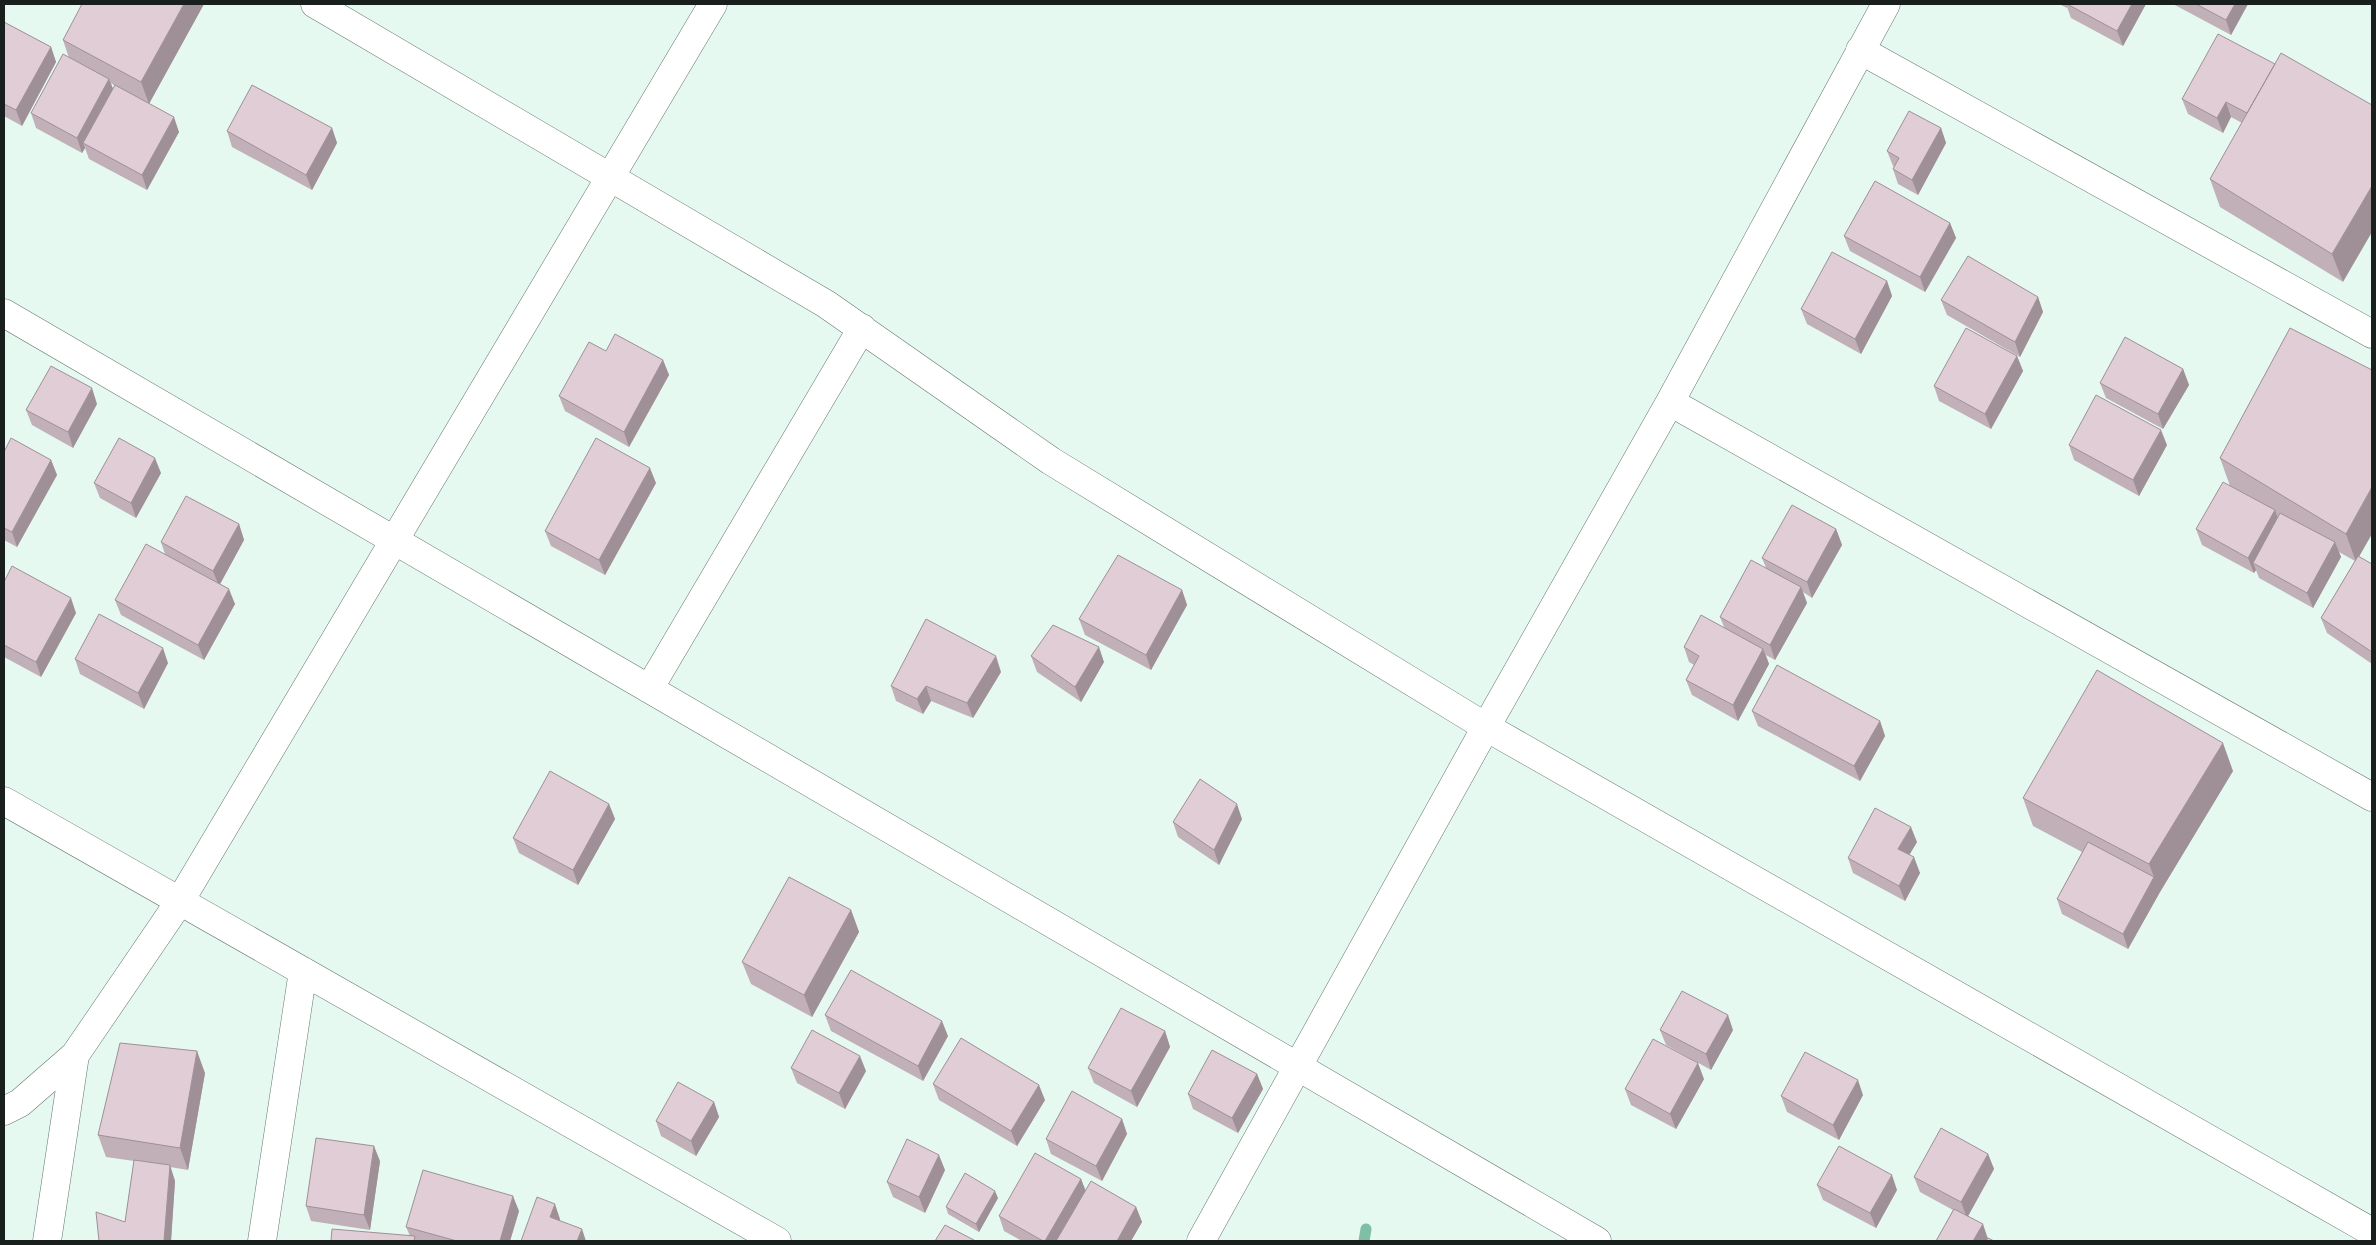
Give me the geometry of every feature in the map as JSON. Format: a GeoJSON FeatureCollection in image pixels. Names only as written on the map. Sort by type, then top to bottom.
{"type":"FeatureCollection","features":[{"type":"Feature","properties":{"kind":"street"},"geometry":{"type":"LineString","coordinates":[[315,4],[862,328],[1052,461],[1486,727],[2372,1232]]}},
{"type":"Feature","properties":{"kind":"street"},"geometry":{"type":"LineString","coordinates":[[4,1111],[20,1103],[75,1055],[180,901],[713,4]]}},
{"type":"Feature","properties":{"kind":"street"},"geometry":{"type":"LineString","coordinates":[[1201,1241],[1486,727],[1670,402],[1886,4]]}},
{"type":"Feature","properties":{"kind":"street"},"geometry":{"type":"LineString","coordinates":[[1860,50],[2372,334]]}},
{"type":"Feature","properties":{"kind":"street"},"geometry":{"type":"LineString","coordinates":[[4,314],[1597,1241]]}},
{"type":"Feature","properties":{"kind":"street"},"geometry":{"type":"LineString","coordinates":[[649,689],[862,328]]}},
{"type":"Feature","properties":{"kind":"street"},"geometry":{"type":"LineString","coordinates":[[1670,402],[2372,797]]}},
{"type":"Feature","properties":{"kind":"street"},"geometry":{"type":"LineString","coordinates":[[4,801],[777,1241]]}},
{"type":"Feature","properties":{"kind":"street"},"geometry":{"type":"LineString","coordinates":[[262,1241],[303,971]]}},
{"type":"Feature","properties":{"kind":"street"},"geometry":{"type":"LineString","coordinates":[[47,1241],[75,1055]]}},
{"type":"Feature","properties":{"kind":"building"},"geometry":{"type":"Polygon","coordinates":[[[82,4],[184,4],[141,82],[63,40],[82,4]]]}},
{"type":"Feature","properties":{"kind":"building"},"geometry":{"type":"Polygon","coordinates":[[[2067,4],[2132,4],[2117,31],[2067,4]]]}},
{"type":"Feature","properties":{"kind":"building"},"geometry":{"type":"Polygon","coordinates":[[[2196,4],[2235,4],[2226,20],[2196,4]]]}},
{"type":"Feature","properties":{"kind":"building"},"geometry":{"type":"Polygon","coordinates":[[[4,22],[51,47],[16,110],[4,104],[4,22]]]}},
{"type":"Feature","properties":{"kind":"building"},"geometry":{"type":"Polygon","coordinates":[[[2218,34],[2275,64],[2247,113],[2226,102],[2217,118],[2182,99],[2218,34]]]}},
{"type":"Feature","properties":{"kind":"building"},"geometry":{"type":"Polygon","coordinates":[[[2281,53],[2372,105],[2372,186],[2332,254],[2210,179],[2281,53]]]}},
{"type":"Feature","properties":{"kind":"building"},"geometry":{"type":"Polygon","coordinates":[[[63,54],[109,79],[77,138],[31,113],[63,54]]]}},
{"type":"Feature","properties":{"kind":"building"},"geometry":{"type":"Polygon","coordinates":[[[115,85],[174,117],[142,175],[83,143],[115,85]]]}},
{"type":"Feature","properties":{"kind":"building"},"geometry":{"type":"Polygon","coordinates":[[[252,85],[332,128],[306,175],[227,131],[252,85]]]}},
{"type":"Feature","properties":{"kind":"building"},"geometry":{"type":"Polygon","coordinates":[[[1909,111],[1941,128],[1912,180],[1893,169],[1899,158],[1887,151],[1909,111]]]}},
{"type":"Feature","properties":{"kind":"building"},"geometry":{"type":"Polygon","coordinates":[[[1875,181],[1950,223],[1920,277],[1844,236],[1875,181]]]}},
{"type":"Feature","properties":{"kind":"building"},"geometry":{"type":"Polygon","coordinates":[[[1832,252],[1887,281],[1855,339],[1801,309],[1832,252]]]}},
{"type":"Feature","properties":{"kind":"building"},"geometry":{"type":"Polygon","coordinates":[[[1968,256],[2038,297],[2015,342],[1941,300],[1968,256]]]}},
{"type":"Feature","properties":{"kind":"building"},"geometry":{"type":"Polygon","coordinates":[[[1966,328],[2017,356],[1985,414],[1934,386],[1966,328]]]}},
{"type":"Feature","properties":{"kind":"building"},"geometry":{"type":"Polygon","coordinates":[[[2290,328],[2372,370],[2372,487],[2346,534],[2220,458],[2290,328]]]}},
{"type":"Feature","properties":{"kind":"building"},"geometry":{"type":"Polygon","coordinates":[[[615,334],[663,360],[624,432],[559,396],[589,342],[606,351],[615,334]]]}},
{"type":"Feature","properties":{"kind":"building"},"geometry":{"type":"Polygon","coordinates":[[[2125,337],[2183,369],[2158,414],[2100,383],[2125,337]]]}},
{"type":"Feature","properties":{"kind":"building"},"geometry":{"type":"Polygon","coordinates":[[[51,366],[92,388],[68,432],[26,410],[51,366]]]}},
{"type":"Feature","properties":{"kind":"building"},"geometry":{"type":"Polygon","coordinates":[[[2096,395],[2161,430],[2133,480],[2069,445],[2096,395]]]}},
{"type":"Feature","properties":{"kind":"building"},"geometry":{"type":"Polygon","coordinates":[[[11,438],[51,460],[12,532],[4,528],[4,452],[11,438]]]}},
{"type":"Feature","properties":{"kind":"building"},"geometry":{"type":"Polygon","coordinates":[[[119,438],[155,458],[131,503],[94,483],[119,438]]]}},
{"type":"Feature","properties":{"kind":"building"},"geometry":{"type":"Polygon","coordinates":[[[596,438],[650,468],[599,560],[545,531],[596,438]]]}},
{"type":"Feature","properties":{"kind":"building"},"geometry":{"type":"Polygon","coordinates":[[[2223,482],[2275,510],[2248,558],[2196,529],[2223,482]]]}},
{"type":"Feature","properties":{"kind":"building"},"geometry":{"type":"Polygon","coordinates":[[[186,496],[239,524],[213,571],[161,542],[186,496]]]}},
{"type":"Feature","properties":{"kind":"building"},"geometry":{"type":"Polygon","coordinates":[[[1792,505],[1836,529],[1807,582],[1762,558],[1792,505]]]}},
{"type":"Feature","properties":{"kind":"building"},"geometry":{"type":"Polygon","coordinates":[[[2280,513],[2335,542],[2307,593],[2253,563],[2280,513]]]}},
{"type":"Feature","properties":{"kind":"building"},"geometry":{"type":"Polygon","coordinates":[[[146,544],[229,589],[198,645],[115,600],[146,544]]]}},
{"type":"Feature","properties":{"kind":"building"},"geometry":{"type":"Polygon","coordinates":[[[1118,555],[1182,590],[1146,655],[1079,619],[1118,555]]]}},
{"type":"Feature","properties":{"kind":"building"},"geometry":{"type":"Polygon","coordinates":[[[2358,556],[2372,564],[2372,652],[2321,618],[2358,556]]]}},
{"type":"Feature","properties":{"kind":"building"},"geometry":{"type":"Polygon","coordinates":[[[1751,560],[1801,587],[1770,645],[1720,617],[1751,560]]]}},
{"type":"Feature","properties":{"kind":"building"},"geometry":{"type":"Polygon","coordinates":[[[12,566],[71,598],[36,662],[4,645],[4,582],[12,566]]]}},
{"type":"Feature","properties":{"kind":"building"},"geometry":{"type":"Polygon","coordinates":[[[99,614],[163,648],[138,693],[75,659],[99,614]]]}},
{"type":"Feature","properties":{"kind":"building"},"geometry":{"type":"Polygon","coordinates":[[[1701,615],[1763,649],[1733,705],[1686,680],[1699,656],[1684,647],[1701,615]]]}},
{"type":"Feature","properties":{"kind":"building"},"geometry":{"type":"Polygon","coordinates":[[[926,619],[996,656],[967,703],[926,686],[917,699],[891,686],[926,619]]]}},
{"type":"Feature","properties":{"kind":"building"},"geometry":{"type":"Polygon","coordinates":[[[1053,625],[1099,647],[1075,687],[1031,656],[1053,625]]]}},
{"type":"Feature","properties":{"kind":"building"},"geometry":{"type":"Polygon","coordinates":[[[1777,665],[1880,721],[1854,766],[1752,711],[1777,665]]]}},
{"type":"Feature","properties":{"kind":"building"},"geometry":{"type":"Polygon","coordinates":[[[2097,670],[2223,743],[2149,864],[2023,798],[2097,670]]]}},
{"type":"Feature","properties":{"kind":"building"},"geometry":{"type":"Polygon","coordinates":[[[550,771],[609,804],[573,870],[513,838],[550,771]]]}},
{"type":"Feature","properties":{"kind":"building"},"geometry":{"type":"Polygon","coordinates":[[[1200,779],[1237,804],[1214,850],[1173,822],[1200,779]]]}},
{"type":"Feature","properties":{"kind":"building"},"geometry":{"type":"Polygon","coordinates":[[[1875,808],[1911,827],[1898,849],[1914,857],[1899,886],[1848,858],[1875,808]]]}},
{"type":"Feature","properties":{"kind":"building"},"geometry":{"type":"Polygon","coordinates":[[[2088,842],[2154,877],[2123,934],[2057,899],[2088,842]]]}},
{"type":"Feature","properties":{"kind":"building"},"geometry":{"type":"Polygon","coordinates":[[[789,877],[851,910],[804,995],[742,962],[789,877]]]}},
{"type":"Feature","properties":{"kind":"building"},"geometry":{"type":"Polygon","coordinates":[[[851,970],[942,1021],[918,1066],[825,1015],[851,970]]]}},
{"type":"Feature","properties":{"kind":"building"},"geometry":{"type":"Polygon","coordinates":[[[1682,991],[1728,1015],[1706,1054],[1660,1030],[1682,991]]]}},
{"type":"Feature","properties":{"kind":"building"},"geometry":{"type":"Polygon","coordinates":[[[1121,1008],[1165,1031],[1131,1091],[1088,1068],[1121,1008]]]}},
{"type":"Feature","properties":{"kind":"building"},"geometry":{"type":"Polygon","coordinates":[[[812,1030],[860,1056],[839,1093],[791,1068],[812,1030]]]}},
{"type":"Feature","properties":{"kind":"building"},"geometry":{"type":"Polygon","coordinates":[[[961,1038],[1039,1085],[1011,1131],[933,1084],[961,1038]]]}},
{"type":"Feature","properties":{"kind":"building"},"geometry":{"type":"Polygon","coordinates":[[[1653,1039],[1698,1063],[1670,1114],[1625,1089],[1653,1039]]]}},
{"type":"Feature","properties":{"kind":"building"},"geometry":{"type":"Polygon","coordinates":[[[120,1043],[197,1051],[180,1148],[98,1135],[120,1043]]]}},
{"type":"Feature","properties":{"kind":"building"},"geometry":{"type":"Polygon","coordinates":[[[1212,1050],[1257,1074],[1232,1118],[1188,1094],[1212,1050]]]}},
{"type":"Feature","properties":{"kind":"building"},"geometry":{"type":"Polygon","coordinates":[[[1805,1052],[1858,1080],[1833,1125],[1781,1096],[1805,1052]]]}},
{"type":"Feature","properties":{"kind":"building"},"geometry":{"type":"Polygon","coordinates":[[[678,1082],[714,1102],[691,1141],[656,1121],[678,1082]]]}},
{"type":"Feature","properties":{"kind":"building"},"geometry":{"type":"Polygon","coordinates":[[[1072,1091],[1122,1119],[1096,1166],[1046,1139],[1072,1091]]]}},
{"type":"Feature","properties":{"kind":"building"},"geometry":{"type":"Polygon","coordinates":[[[1941,1128],[1988,1154],[1961,1202],[1914,1177],[1941,1128]]]}},
{"type":"Feature","properties":{"kind":"building"},"geometry":{"type":"Polygon","coordinates":[[[316,1138],[374,1146],[364,1215],[306,1206],[316,1138]]]}},
{"type":"Feature","properties":{"kind":"building"},"geometry":{"type":"Polygon","coordinates":[[[907,1139],[939,1155],[919,1197],[887,1182],[907,1139]]]}},
{"type":"Feature","properties":{"kind":"building"},"geometry":{"type":"Polygon","coordinates":[[[1839,1146],[1892,1175],[1870,1213],[1817,1185],[1839,1146]]]}},
{"type":"Feature","properties":{"kind":"building"},"geometry":{"type":"Polygon","coordinates":[[[1035,1153],[1081,1179],[1045,1241],[999,1216],[1035,1153]]]}},
{"type":"Feature","properties":{"kind":"building"},"geometry":{"type":"Polygon","coordinates":[[[134,1160],[170,1165],[164,1241],[99,1241],[96,1212],[125,1222],[134,1160]]]}},
{"type":"Feature","properties":{"kind":"building"},"geometry":{"type":"Polygon","coordinates":[[[423,1170],[513,1196],[500,1241],[457,1241],[406,1227],[423,1170]]]}},
{"type":"Feature","properties":{"kind":"building"},"geometry":{"type":"Polygon","coordinates":[[[965,1173],[995,1191],[976,1224],[946,1207],[965,1173]]]}},
{"type":"Feature","properties":{"kind":"building"},"geometry":{"type":"Polygon","coordinates":[[[1091,1181],[1136,1207],[1117,1241],[1056,1241],[1091,1181]]]}},
{"type":"Feature","properties":{"kind":"building"},"geometry":{"type":"Polygon","coordinates":[[[537,1197],[555,1204],[550,1217],[582,1229],[577,1241],[521,1241],[537,1197]]]}},
{"type":"Feature","properties":{"kind":"building"},"geometry":{"type":"Polygon","coordinates":[[[1954,1209],[1983,1224],[1973,1241],[1936,1241],[1954,1209]]]}},
{"type":"Feature","properties":{"kind":"building"},"geometry":{"type":"Polygon","coordinates":[[[945,1225],[974,1240],[974,1241],[935,1241],[945,1225]]]}},
{"type":"Feature","properties":{"kind":"building"},"geometry":{"type":"Polygon","coordinates":[[[332,1229],[415,1236],[414,1241],[331,1241],[332,1229]]]}},
{"type":"Feature","properties":{"kind":"waterway"},"geometry":{"type":"LineString","coordinates":[[1364,1241],[1366,1229]]}}]}
